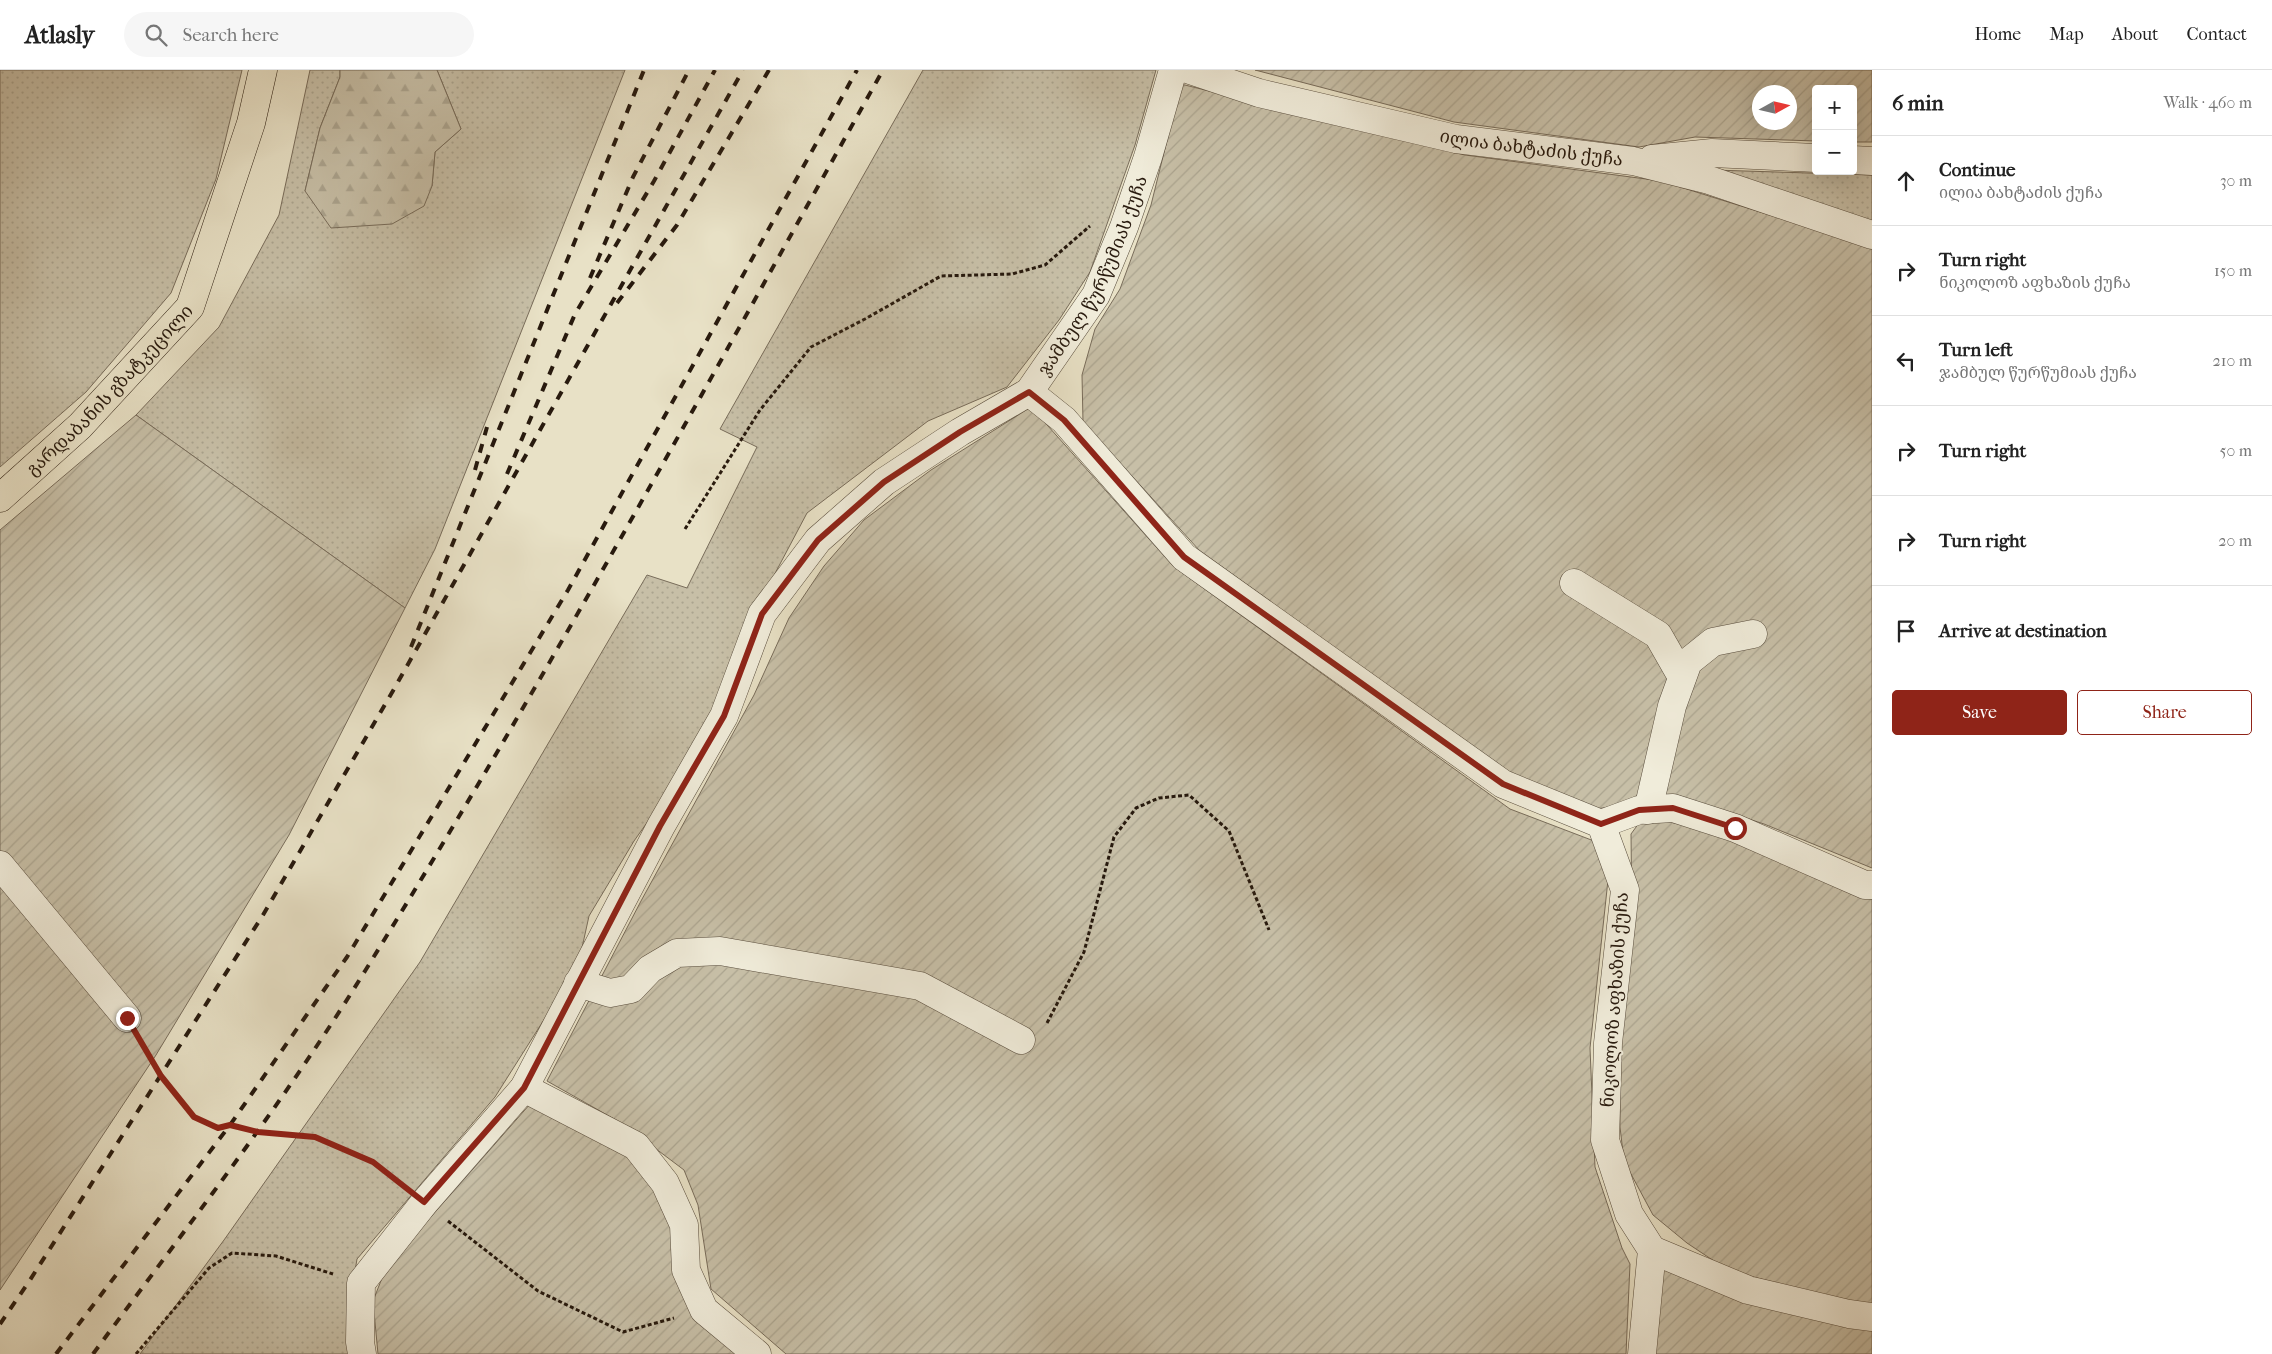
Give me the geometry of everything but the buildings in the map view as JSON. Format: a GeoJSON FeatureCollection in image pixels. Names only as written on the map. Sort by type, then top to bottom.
{"type":"FeatureCollection","features":[{"type":"Feature","properties":{"kind":"main road","name":"გარდაბანის გზატკეცილი"},"geometry":{"type":"LineString","coordinates":[[0,498],[80,426],[190,308],[251,123],[263,70]]}},
{"type":"Feature","properties":{"kind":"street","name":"ჯამბულ წურწუმიას ქუჩა"},"geometry":{"type":"LineString","coordinates":[[360,1283],[424,1202],[524,1088],[660,826],[724,716],[762,614],[818,540],[884,482],[960,432],[1029,392],[1096,295],[1130,211],[1173,70]]}},
{"type":"Feature","properties":{"kind":"street","name":"ილია ბახტაძის ქუჩა"},"geometry":{"type":"LineString","coordinates":[[1190,70],[1259,93],[1456,139],[1633,161],[1709,180],[1872,234]]}},
{"type":"Feature","properties":{"kind":"street"},"geometry":{"type":"LineString","coordinates":[[1633,161],[1712,153],[1812,158]]}},
{"type":"Feature","properties":{"kind":"street"},"geometry":{"type":"LineString","coordinates":[[1857,160],[1872,161]]}},
{"type":"Feature","properties":{"kind":"street"},"geometry":{"type":"LineString","coordinates":[[1029,392],[1064,420],[1184,557],[1503,784],[1601,824],[1639,810],[1673,808],[1735,828],[1865,885],[1872,885]]}},
{"type":"Feature","properties":{"kind":"street"},"geometry":{"type":"LineString","coordinates":[[1574,583],[1658,635],[1682,677]]}},
{"type":"Feature","properties":{"kind":"street"},"geometry":{"type":"LineString","coordinates":[[1648,810],[1672,706],[1688,662],[1713,642],[1753,634]]}},
{"type":"Feature","properties":{"kind":"street","name":"ნიკოლოზ აფხაზის ქუჩა"},"geometry":{"type":"LineString","coordinates":[[1601,824],[1625,890],[1608,1043],[1605,1140],[1629,1214],[1652,1250]]}},
{"type":"Feature","properties":{"kind":"street"},"geometry":{"type":"LineString","coordinates":[[0,865],[127,1018]]}},
{"type":"Feature","properties":{"kind":"street"},"geometry":{"type":"LineString","coordinates":[[578,983],[610,993],[631,989],[650,969],[677,953],[720,951],[920,986],[1021,1040]]}},
{"type":"Feature","properties":{"kind":"street"},"geometry":{"type":"LineString","coordinates":[[524,1088],[636,1146],[665,1183],[684,1225],[686,1270],[704,1310],[756,1354]]}},
{"type":"Feature","properties":{"kind":"street"},"geometry":{"type":"LineString","coordinates":[[1642,1354],[1652,1250],[1748,1290],[1849,1314],[1872,1317]]}},
{"type":"Feature","properties":{"kind":"street"},"geometry":{"type":"LineString","coordinates":[[360,1283],[360,1342],[362,1354]]}},
{"type":"Feature","properties":{"kind":"path"},"geometry":{"type":"LineString","coordinates":[[685,529],[760,410],[811,347],[866,320],[941,276],[1012,274],[1045,265],[1092,224]]}},
{"type":"Feature","properties":{"kind":"path"},"geometry":{"type":"LineString","coordinates":[[1021,1040],[1043,1031],[1084,952],[1114,837],[1136,808],[1159,798],[1189,795],[1229,831],[1269,930]]}},
{"type":"Feature","properties":{"kind":"path"},"geometry":{"type":"LineString","coordinates":[[127,1018],[161,1076],[194,1117],[218,1128],[230,1125],[258,1132],[315,1137],[373,1162],[538,1291],[623,1332],[704,1310]]}},
{"type":"Feature","properties":{"kind":"path"},"geometry":{"type":"LineString","coordinates":[[136,1354],[209,1268],[232,1253],[276,1256],[360,1283]]}},
{"type":"Feature","properties":{"kind":"green space"},"geometry":{"type":"Polygon","coordinates":[[[0,70],[242,70],[216,179],[171,293],[86,392],[0,467],[0,70]]]}},
{"type":"Feature","properties":{"kind":"green space"},"geometry":{"type":"Polygon","coordinates":[[[310,70],[340,70],[340,77],[320,128],[305,191],[432,186],[435,152],[461,129],[437,70],[625,70],[435,549],[405,608],[136,415],[219,327],[279,215],[310,70]]]}},
{"type":"Feature","properties":{"kind":"green space"},"geometry":{"type":"Polygon","coordinates":[[[340,70],[437,70],[461,129],[435,152],[432,186],[424,206],[392,224],[331,228],[305,191],[320,128],[340,77],[340,70]]]}},
{"type":"Feature","properties":{"kind":"green space"},"geometry":{"type":"Polygon","coordinates":[[[923,70],[1156,70],[1135,145],[1090,272],[1059,320],[1007,387],[928,421],[807,513],[762,598],[717,707],[663,800],[634,841],[589,916],[578,966],[495,1097],[357,1259],[348,1313],[348,1354],[140,1354],[224,1240],[420,962],[647,575],[687,588],[757,447],[720,429],[923,70]]]}},
{"type":"Feature","properties":{"kind":"green space"},"geometry":{"type":"Polygon","coordinates":[[[1255,70],[1872,70],[1872,142],[1857,142],[1857,85],[1812,85],[1812,141],[1695,137],[1639,147],[1454,122],[1255,70]]]}},
{"type":"Feature","properties":{"kind":"green space"},"geometry":{"type":"Polygon","coordinates":[[[1181,84],[1465,155],[1661,181],[1872,247],[1872,868],[1764,824],[1677,795],[1591,810],[1502,769],[1199,550],[1083,422],[1082,375],[1095,329],[1120,289],[1151,205],[1181,84]]]}},
{"type":"Feature","properties":{"kind":"green space"},"geometry":{"type":"Polygon","coordinates":[[[1713,170],[1812,173],[1812,175],[1872,175],[1872,221],[1713,170]]]}},
{"type":"Feature","properties":{"kind":"green space"},"geometry":{"type":"Polygon","coordinates":[[[1031,407],[1174,567],[1510,809],[1594,841],[1608,880],[1590,1048],[1595,1167],[1622,1248],[1630,1264],[1626,1354],[786,1354],[711,1289],[698,1205],[684,1170],[623,1124],[547,1081],[641,901],[754,695],[789,618],[824,566],[864,520],[931,470],[1031,407]]]}},
{"type":"Feature","properties":{"kind":"green space"},"geometry":{"type":"Polygon","coordinates":[[[136,415],[405,608],[289,835],[156,1055],[0,1290],[0,530],[136,415]]]}},
{"type":"Feature","properties":{"kind":"green space"},"geometry":{"type":"Polygon","coordinates":[[[1658,820],[1686,825],[1741,841],[1872,896],[1872,1307],[1729,1271],[1687,1243],[1653,1215],[1624,1161],[1620,1127],[1619,1033],[1632,927],[1631,834],[1639,823],[1658,820]]]}},
{"type":"Feature","properties":{"kind":"green space"},"geometry":{"type":"Polygon","coordinates":[[[531,1103],[603,1139],[642,1167],[671,1211],[675,1264],[741,1354],[378,1354],[373,1301],[386,1268],[531,1103]]]}},
{"type":"Feature","properties":{"kind":"green space"},"geometry":{"type":"Polygon","coordinates":[[[1666,1265],[1872,1325],[1872,1354],[1652,1354],[1656,1275],[1666,1265]]]}},
{"type":"Feature","properties":{"kind":"railway"},"geometry":{"type":"LineString","coordinates":[[411,647],[644,70]]}},
{"type":"Feature","properties":{"kind":"railway"},"geometry":{"type":"LineString","coordinates":[[590,278],[633,177],[689,70]]}},
{"type":"Feature","properties":{"kind":"railway"},"geometry":{"type":"LineString","coordinates":[[507,474],[575,314],[654,181],[715,70]]}},
{"type":"Feature","properties":{"kind":"railway"},"geometry":{"type":"LineString","coordinates":[[0,1324],[263,915],[394,689],[743,70]]}},
{"type":"Feature","properties":{"kind":"railway"},"geometry":{"type":"LineString","coordinates":[[617,303],[677,225],[769,70]]}},
{"type":"Feature","properties":{"kind":"railway"},"geometry":{"type":"LineString","coordinates":[[56,1354],[230,1125],[347,957],[568,590],[857,70]]}},
{"type":"Feature","properties":{"kind":"railway"},"geometry":{"type":"LineString","coordinates":[[93,1354],[267,1117],[334,1020],[365,971],[565,636],[883,70]]}},
{"type":"Feature","properties":{"kind":"railway"},"geometry":{"type":"LineString","coordinates":[[475,470],[487,427]]}},
{"type":"Feature","properties":{"kind":"route"},"geometry":{"type":"LineString","coordinates":[[127,1018],[161,1076],[194,1117],[218,1128],[230,1125],[258,1132],[315,1137],[373,1162],[424,1202],[524,1088],[660,826],[724,716],[762,614],[818,540],[884,482],[960,432],[1029,392],[1064,420],[1184,557],[1503,784],[1601,824],[1639,810],[1673,808],[1735,828]]}}]}
